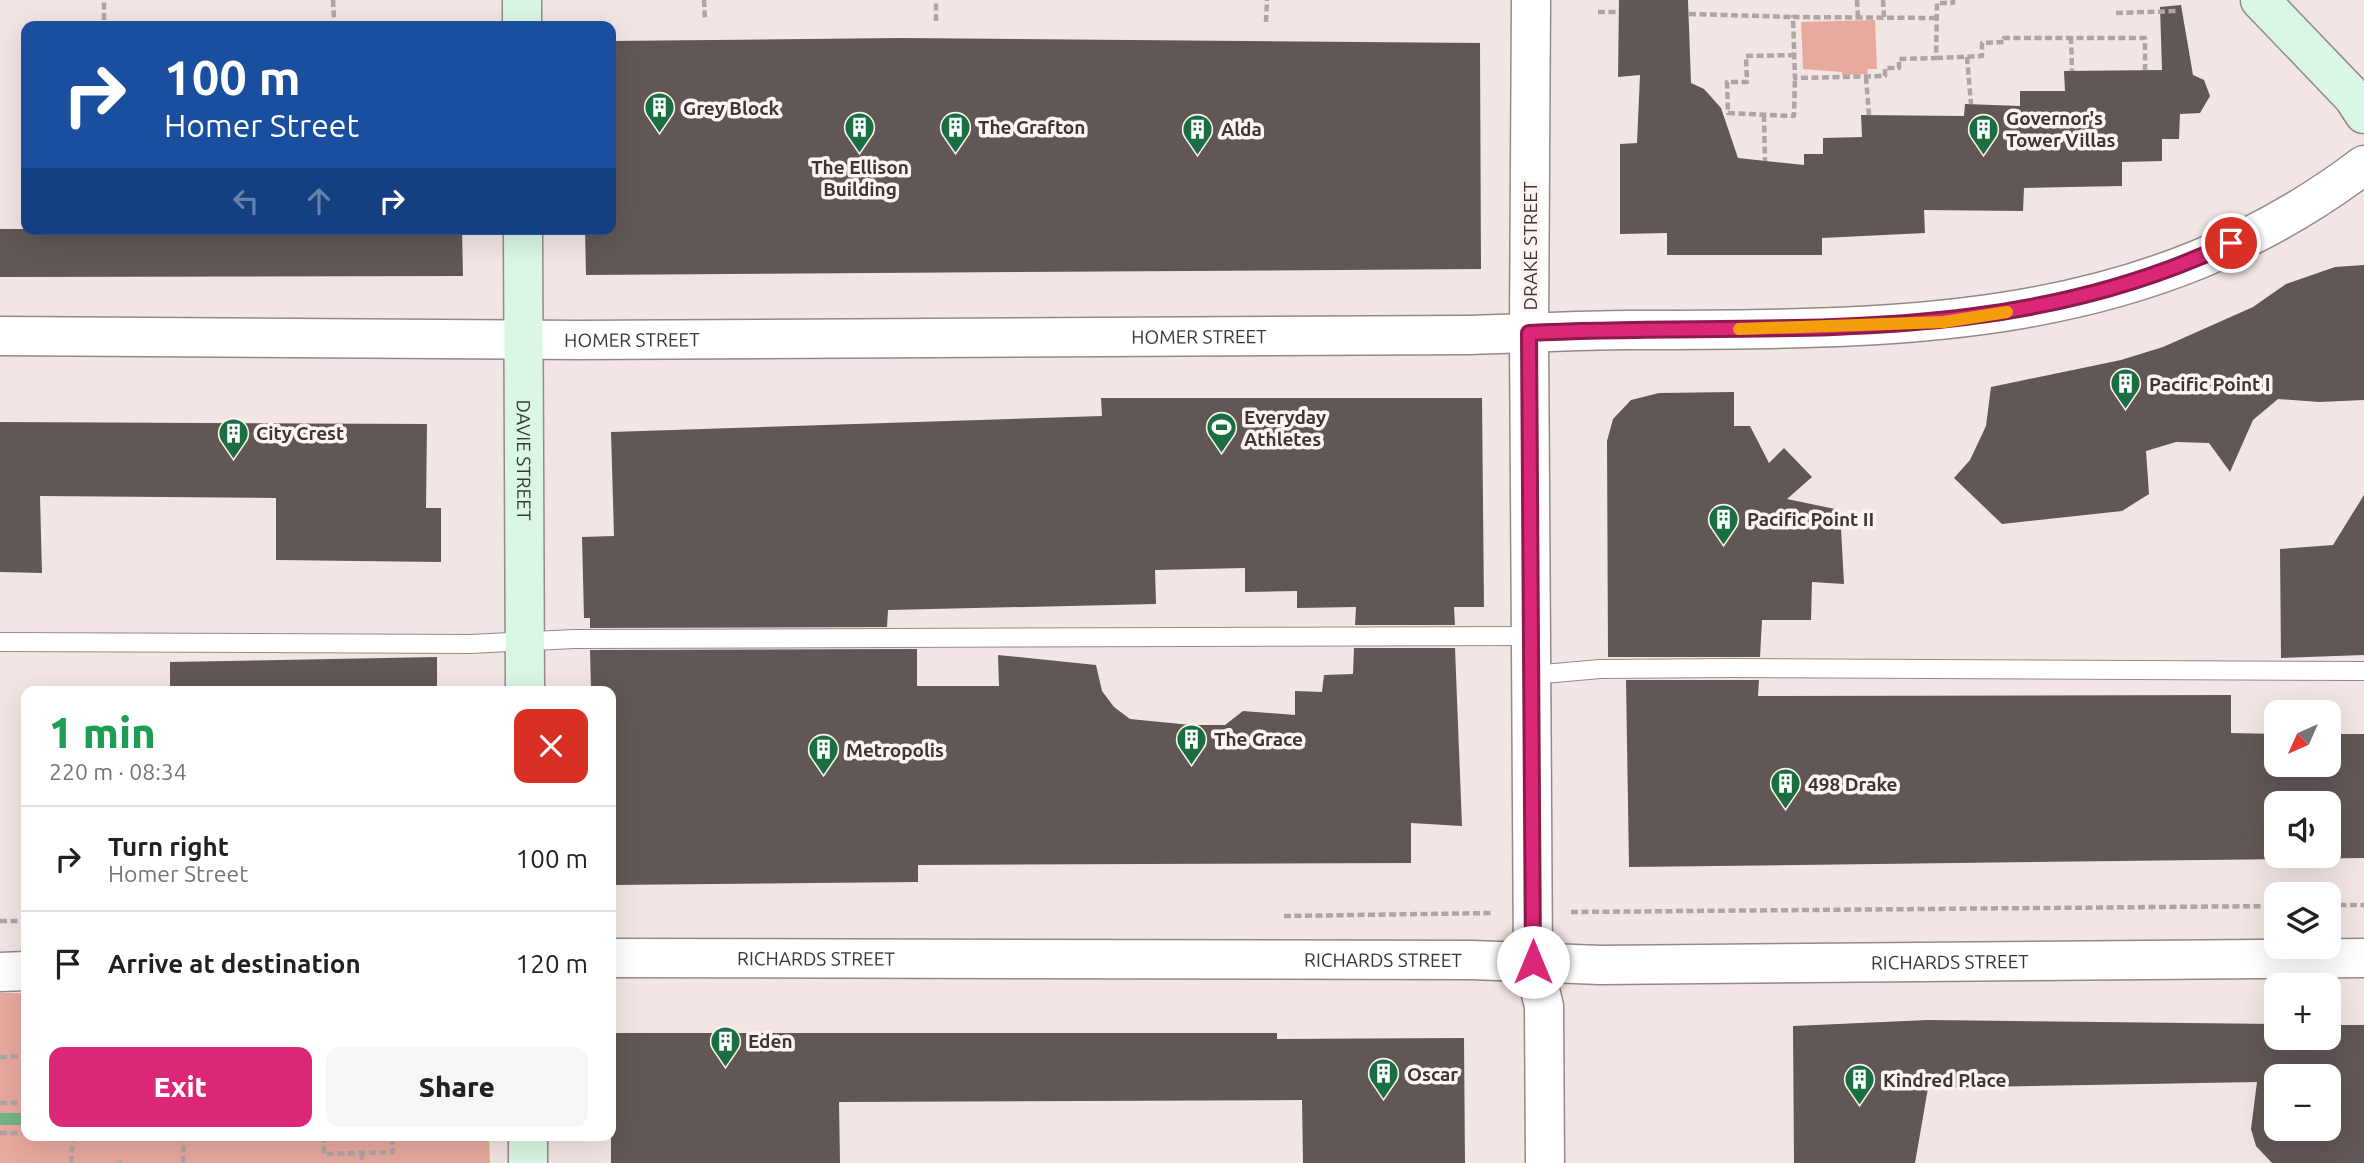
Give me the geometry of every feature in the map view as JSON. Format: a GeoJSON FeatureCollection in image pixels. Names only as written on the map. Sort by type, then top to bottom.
{"type":"FeatureCollection","features":[{"type":"Feature","properties":{"kind":"main road"},"geometry":{"type":"LineString","coordinates":[[522,0],[522,21]]}},
{"type":"Feature","properties":{"kind":"main road"},"geometry":{"type":"LineString","coordinates":[[2260,0],[2353,97],[2364,114]]}},
{"type":"Feature","properties":{"kind":"main road","name":"DAVIE STREET"},"geometry":{"type":"LineString","coordinates":[[523,235],[525,686]]}},
{"type":"Feature","properties":{"kind":"main road"},"geometry":{"type":"LineString","coordinates":[[528,1141],[528,1163]]}},
{"type":"Feature","properties":{"kind":"street","name":"DRAKE STREET"},"geometry":{"type":"LineString","coordinates":[[1531,0],[1529,333],[1533,962],[1544,1006],[1545,1163]]}},
{"type":"Feature","properties":{"kind":"street","name":"HOMER STREET"},"geometry":{"type":"LineString","coordinates":[[0,336],[522,339],[1529,333],[1845,328],[1944,322],[2045,306],[2138,283],[2202,257],[2325,193],[2364,165]]}},
{"type":"Feature","properties":{"kind":"street","name":"RICHARDS STREET"},"geometry":{"type":"LineString","coordinates":[[616,958],[1533,962],[1613,965],[2364,958]]}},
{"type":"Feature","properties":{"kind":"street"},"geometry":{"type":"LineString","coordinates":[[0,972],[21,971]]}},
{"type":"Feature","properties":{"kind":"lane"},"geometry":{"type":"LineString","coordinates":[[0,642],[470,644],[525,641],[1532,636]]}},
{"type":"Feature","properties":{"kind":"lane"},"geometry":{"type":"LineString","coordinates":[[1532,675],[1600,669],[1731,668],[2364,671]]}},
{"type":"Feature","properties":{"kind":"path"},"geometry":{"type":"LineString","coordinates":[[104,0],[104,20]]}},
{"type":"Feature","properties":{"kind":"path"},"geometry":{"type":"LineString","coordinates":[[333,0],[334,18]]}},
{"type":"Feature","properties":{"kind":"path"},"geometry":{"type":"LineString","coordinates":[[704,0],[705,20]]}},
{"type":"Feature","properties":{"kind":"path"},"geometry":{"type":"LineString","coordinates":[[936,0],[936,21]]}},
{"type":"Feature","properties":{"kind":"path"},"geometry":{"type":"LineString","coordinates":[[1266,22],[1267,0]]}},
{"type":"Feature","properties":{"kind":"path"},"geometry":{"type":"LineString","coordinates":[[1857,0],[1858,17]]}},
{"type":"Feature","properties":{"kind":"path"},"geometry":{"type":"LineString","coordinates":[[1884,0],[1884,17]]}},
{"type":"Feature","properties":{"kind":"path"},"geometry":{"type":"LineString","coordinates":[[1936,58],[1937,3],[1953,3],[1953,0]]}},
{"type":"Feature","properties":{"kind":"path"},"geometry":{"type":"LineString","coordinates":[[2116,13],[2178,11]]}},
{"type":"Feature","properties":{"kind":"path"},"geometry":{"type":"LineString","coordinates":[[1598,12],[1619,12]]}},
{"type":"Feature","properties":{"kind":"path"},"geometry":{"type":"LineString","coordinates":[[1689,14],[1936,18]]}},
{"type":"Feature","properties":{"kind":"path"},"geometry":{"type":"LineString","coordinates":[[1793,17],[1795,55],[1794,116],[1728,113],[1727,82],[1747,82],[1746,56],[1795,55]]}},
{"type":"Feature","properties":{"kind":"path"},"geometry":{"type":"LineString","coordinates":[[2071,37],[2072,71]]}},
{"type":"Feature","properties":{"kind":"path"},"geometry":{"type":"LineString","coordinates":[[1795,78],[1885,76],[1885,68],[1899,68],[1899,59],[1982,56],[1982,43],[2004,43],[2004,38],[2145,38],[2145,70]]}},
{"type":"Feature","properties":{"kind":"path"},"geometry":{"type":"LineString","coordinates":[[1967,57],[1971,104]]}},
{"type":"Feature","properties":{"kind":"path"},"geometry":{"type":"LineString","coordinates":[[1866,77],[1869,115]]}},
{"type":"Feature","properties":{"kind":"path"},"geometry":{"type":"LineString","coordinates":[[1764,115],[1766,161]]}},
{"type":"Feature","properties":{"kind":"path"},"geometry":{"type":"LineString","coordinates":[[2341,905],[2364,905]]}},
{"type":"Feature","properties":{"kind":"path"},"geometry":{"type":"LineString","coordinates":[[1567,912],[2264,906]]}},
{"type":"Feature","properties":{"kind":"path"},"geometry":{"type":"LineString","coordinates":[[0,921],[21,921]]}},
{"type":"Feature","properties":{"kind":"path"},"geometry":{"type":"LineString","coordinates":[[0,1056],[21,1056]]}},
{"type":"Feature","properties":{"kind":"path"},"geometry":{"type":"LineString","coordinates":[[0,1103],[21,1103]]}},
{"type":"Feature","properties":{"kind":"path"},"geometry":{"type":"LineString","coordinates":[[0,1133],[21,1133]]}},
{"type":"Feature","properties":{"kind":"path"},"geometry":{"type":"LineString","coordinates":[[71,1163],[73,1141]]}},
{"type":"Feature","properties":{"kind":"path"},"geometry":{"type":"LineString","coordinates":[[183,1163],[184,1141]]}},
{"type":"Feature","properties":{"kind":"path"},"geometry":{"type":"LineString","coordinates":[[324,1141],[324,1154],[393,1152],[392,1141]]}},
{"type":"Feature","properties":{"kind":"path"},"geometry":{"type":"LineString","coordinates":[[362,1153],[362,1163]]}},
{"type":"Feature","properties":{"kind":"path"},"geometry":{"type":"LineString","coordinates":[[116,1163],[125,1163]]}},
{"type":"Feature","properties":{"kind":"shaded area"},"geometry":{"type":"Polygon","coordinates":[[[1875,20],[1877,69],[1868,69],[1867,74],[1842,75],[1842,72],[1803,69],[1801,22],[1875,20]]]}},
{"type":"Feature","properties":{"kind":"shaded area"},"geometry":{"type":"Polygon","coordinates":[[[0,993],[21,993],[21,1141],[489,1141],[490,1163],[0,1163],[0,993]]]}},
{"type":"Feature","properties":{"kind":"building","name":"Governor's Tower Villas"},"geometry":{"type":"Polygon","coordinates":[[[1619,0],[1688,0],[1691,83],[1704,89],[1721,108],[1738,158],[1804,165],[1804,154],[1823,154],[1823,138],[1862,137],[1861,115],[1964,116],[1965,104],[2020,106],[2020,91],[2065,91],[2064,71],[2162,70],[2160,7],[2181,5],[2193,75],[2204,80],[2210,96],[2200,113],[2180,114],[2179,139],[2162,139],[2162,161],[2122,162],[2122,186],[2024,188],[2023,211],[1924,210],[1925,233],[1822,238],[1822,255],[1667,255],[1667,233],[1620,234],[1620,144],[1637,143],[1640,75],[1618,77],[1619,0]]]}},
{"type":"Feature","properties":{"kind":"building"},"geometry":{"type":"Polygon","coordinates":[[[901,38],[1480,43],[1481,269],[586,275],[585,235],[616,235],[616,41],[901,38]]]}},
{"type":"Feature","properties":{"kind":"building"},"geometry":{"type":"Polygon","coordinates":[[[0,229],[21,229],[21,235],[462,235],[463,276],[0,277],[0,229]]]}},
{"type":"Feature","properties":{"kind":"building","name":"Pacific Point I"},"geometry":{"type":"Polygon","coordinates":[[[2364,265],[2364,400],[2319,402],[2278,399],[2253,420],[2230,472],[2209,443],[2176,442],[2146,451],[2149,494],[2122,511],[2002,524],[1954,478],[1970,460],[1986,426],[1991,387],[2121,360],[2163,347],[2253,307],[2286,284],[2335,267],[2364,265]]]}},
{"type":"Feature","properties":{"kind":"building","name":"Pacific Point II"},"geometry":{"type":"Polygon","coordinates":[[[1734,392],[1734,426],[1750,426],[1769,463],[1784,448],[1812,477],[1787,499],[1840,510],[1844,584],[1812,582],[1811,620],[1762,620],[1760,657],[1608,657],[1607,441],[1613,419],[1631,400],[1659,393],[1734,392]]]}},
{"type":"Feature","properties":{"kind":"building"},"geometry":{"type":"Polygon","coordinates":[[[1101,398],[1482,398],[1484,607],[1454,607],[1455,625],[1355,625],[1356,607],[1297,608],[1297,591],[1245,592],[1245,568],[1155,570],[1156,604],[888,610],[887,627],[590,628],[590,618],[584,618],[582,537],[614,536],[611,432],[1102,416],[1101,398]]]}},
{"type":"Feature","properties":{"kind":"building","name":"City Crest"},"geometry":{"type":"Polygon","coordinates":[[[0,422],[427,424],[426,508],[441,508],[441,562],[276,560],[276,498],[40,496],[42,573],[0,572],[0,422]]]}},
{"type":"Feature","properties":{"kind":"building"},"geometry":{"type":"Polygon","coordinates":[[[2364,495],[2364,655],[2281,658],[2280,549],[2333,545],[2364,495]]]}},
{"type":"Feature","properties":{"kind":"building"},"geometry":{"type":"Polygon","coordinates":[[[1354,648],[1455,648],[1462,826],[1411,823],[1411,863],[918,865],[918,882],[616,885],[616,686],[591,686],[590,650],[917,649],[917,686],[999,686],[998,655],[1096,665],[1102,691],[1114,707],[1130,719],[1191,725],[1225,725],[1243,711],[1295,715],[1295,691],[1322,692],[1324,675],[1353,674],[1354,648]]]}},
{"type":"Feature","properties":{"kind":"building"},"geometry":{"type":"Polygon","coordinates":[[[437,657],[437,686],[170,686],[170,662],[437,657]]]}},
{"type":"Feature","properties":{"kind":"building"},"geometry":{"type":"Polygon","coordinates":[[[1626,680],[1759,680],[1758,696],[2231,695],[2231,733],[2264,734],[2264,777],[2342,777],[2342,734],[2364,734],[2364,858],[2341,858],[2341,791],[2264,791],[2264,859],[1629,867],[1626,680]]]}},
{"type":"Feature","properties":{"kind":"building"},"geometry":{"type":"Polygon","coordinates":[[[1928,1020],[2264,1024],[2264,1050],[2341,1050],[2341,1025],[2364,1025],[2364,1163],[2272,1163],[2256,1146],[2251,1129],[2257,1082],[1928,1088],[1915,1163],[1794,1163],[1793,1026],[1928,1020]]]}},
{"type":"Feature","properties":{"kind":"building"},"geometry":{"type":"Polygon","coordinates":[[[616,1033],[1277,1033],[1277,1039],[1464,1038],[1465,1163],[1303,1163],[1302,1100],[839,1102],[840,1163],[611,1163],[611,1141],[616,1141],[616,1033]]]}},
{"type":"Feature","properties":{"kind":"waterway"},"geometry":{"type":"LineString","coordinates":[[0,1119],[21,1119]]}},
{"type":"Feature","properties":{"kind":"slow traffic"},"geometry":{"type":"LineString","coordinates":[[1739,329],[1845,328],[1944,322],[2007,312]]}},
{"type":"Feature","properties":{"kind":"place","name":"Grey Block"},"geometry":{"type":"Point","coordinates":[660,135]}},
{"type":"Feature","properties":{"kind":"place","name":"The Grafton"},"geometry":{"type":"Point","coordinates":[955,154]}},
{"type":"Feature","properties":{"kind":"place","name":"The Ellison Building"},"geometry":{"type":"Point","coordinates":[860,155]}},
{"type":"Feature","properties":{"kind":"place","name":"Alda"},"geometry":{"type":"Point","coordinates":[1198,156]}},
{"type":"Feature","properties":{"kind":"place","name":"Governor's Tower Villas"},"geometry":{"type":"Point","coordinates":[1983,156]}},
{"type":"Feature","properties":{"kind":"place","name":"Pacific Point I"},"geometry":{"type":"Point","coordinates":[2126,411]}},
{"type":"Feature","properties":{"kind":"place","name":"Everyday Athletes"},"geometry":{"type":"Point","coordinates":[1221,455]}},
{"type":"Feature","properties":{"kind":"place","name":"City Crest"},"geometry":{"type":"Point","coordinates":[233,460]}},
{"type":"Feature","properties":{"kind":"place","name":"Pacific Point II"},"geometry":{"type":"Point","coordinates":[1724,546]}},
{"type":"Feature","properties":{"kind":"place","name":"The Grace"},"geometry":{"type":"Point","coordinates":[1191,766]}},
{"type":"Feature","properties":{"kind":"place","name":"Metropolis"},"geometry":{"type":"Point","coordinates":[823,777]}},
{"type":"Feature","properties":{"kind":"place","name":"498 Drake"},"geometry":{"type":"Point","coordinates":[1785,811]}},
{"type":"Feature","properties":{"kind":"place","name":"Eden"},"geometry":{"type":"Point","coordinates":[725,1068]}},
{"type":"Feature","properties":{"kind":"place","name":"Oscar"},"geometry":{"type":"Point","coordinates":[1384,1101]}},
{"type":"Feature","properties":{"kind":"place","name":"Kindred Place"},"geometry":{"type":"Point","coordinates":[1860,1107]}},
{"type":"Feature","properties":{"kind":"route"},"geometry":{"type":"LineString","coordinates":[[1533,962],[1529,333],[1845,328],[1944,322],[2045,306],[2138,283],[2231,243]]}}]}
